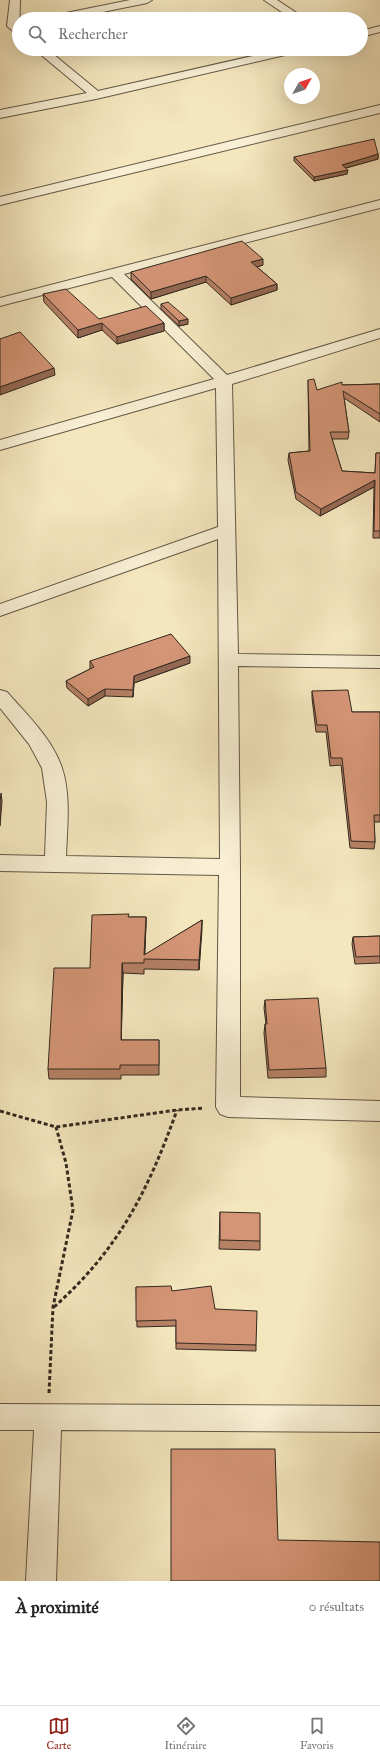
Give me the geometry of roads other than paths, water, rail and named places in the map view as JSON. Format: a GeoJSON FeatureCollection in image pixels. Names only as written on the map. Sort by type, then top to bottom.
{"type":"FeatureCollection","features":[{"type":"Feature","properties":{"kind":"street"},"geometry":{"type":"LineString","coordinates":[[15,0],[16,12]]}},
{"type":"Feature","properties":{"kind":"street"},"geometry":{"type":"LineString","coordinates":[[86,12],[147,0]]}},
{"type":"Feature","properties":{"kind":"street"},"geometry":{"type":"LineString","coordinates":[[269,0],[289,12]]}},
{"type":"Feature","properties":{"kind":"street"},"geometry":{"type":"LineString","coordinates":[[0,29],[12,28]]}},
{"type":"Feature","properties":{"kind":"street"},"geometry":{"type":"LineString","coordinates":[[368,32],[380,28]]}},
{"type":"Feature","properties":{"kind":"street"},"geometry":{"type":"LineString","coordinates":[[49,56],[96,95]]}},
{"type":"Feature","properties":{"kind":"street"},"geometry":{"type":"LineString","coordinates":[[0,114],[96,95],[267,56]]}},
{"type":"Feature","properties":{"kind":"street"},"geometry":{"type":"LineString","coordinates":[[0,201],[380,109]]}},
{"type":"Feature","properties":{"kind":"street"},"geometry":{"type":"LineString","coordinates":[[0,302],[380,204]]}},
{"type":"Feature","properties":{"kind":"street"},"geometry":{"type":"LineString","coordinates":[[114,272],[224,381],[229,660],[230,867],[228,1107],[380,1111]]}},
{"type":"Feature","properties":{"kind":"street"},"geometry":{"type":"LineString","coordinates":[[0,445],[224,381],[380,333]]}},
{"type":"Feature","properties":{"kind":"street"},"geometry":{"type":"LineString","coordinates":[[0,610],[226,530]]}},
{"type":"Feature","properties":{"kind":"street"},"geometry":{"type":"LineString","coordinates":[[229,660],[380,662]]}},
{"type":"Feature","properties":{"kind":"street"},"geometry":{"type":"LineString","coordinates":[[0,696],[34,737],[45,753],[52,768],[56,784],[56,863]]}},
{"type":"Feature","properties":{"kind":"street"},"geometry":{"type":"LineString","coordinates":[[0,863],[230,867]]}},
{"type":"Feature","properties":{"kind":"street"},"geometry":{"type":"LineString","coordinates":[[0,1417],[380,1419]]}},
{"type":"Feature","properties":{"kind":"street"},"geometry":{"type":"LineString","coordinates":[[41,1581],[48,1417]]}}]}
